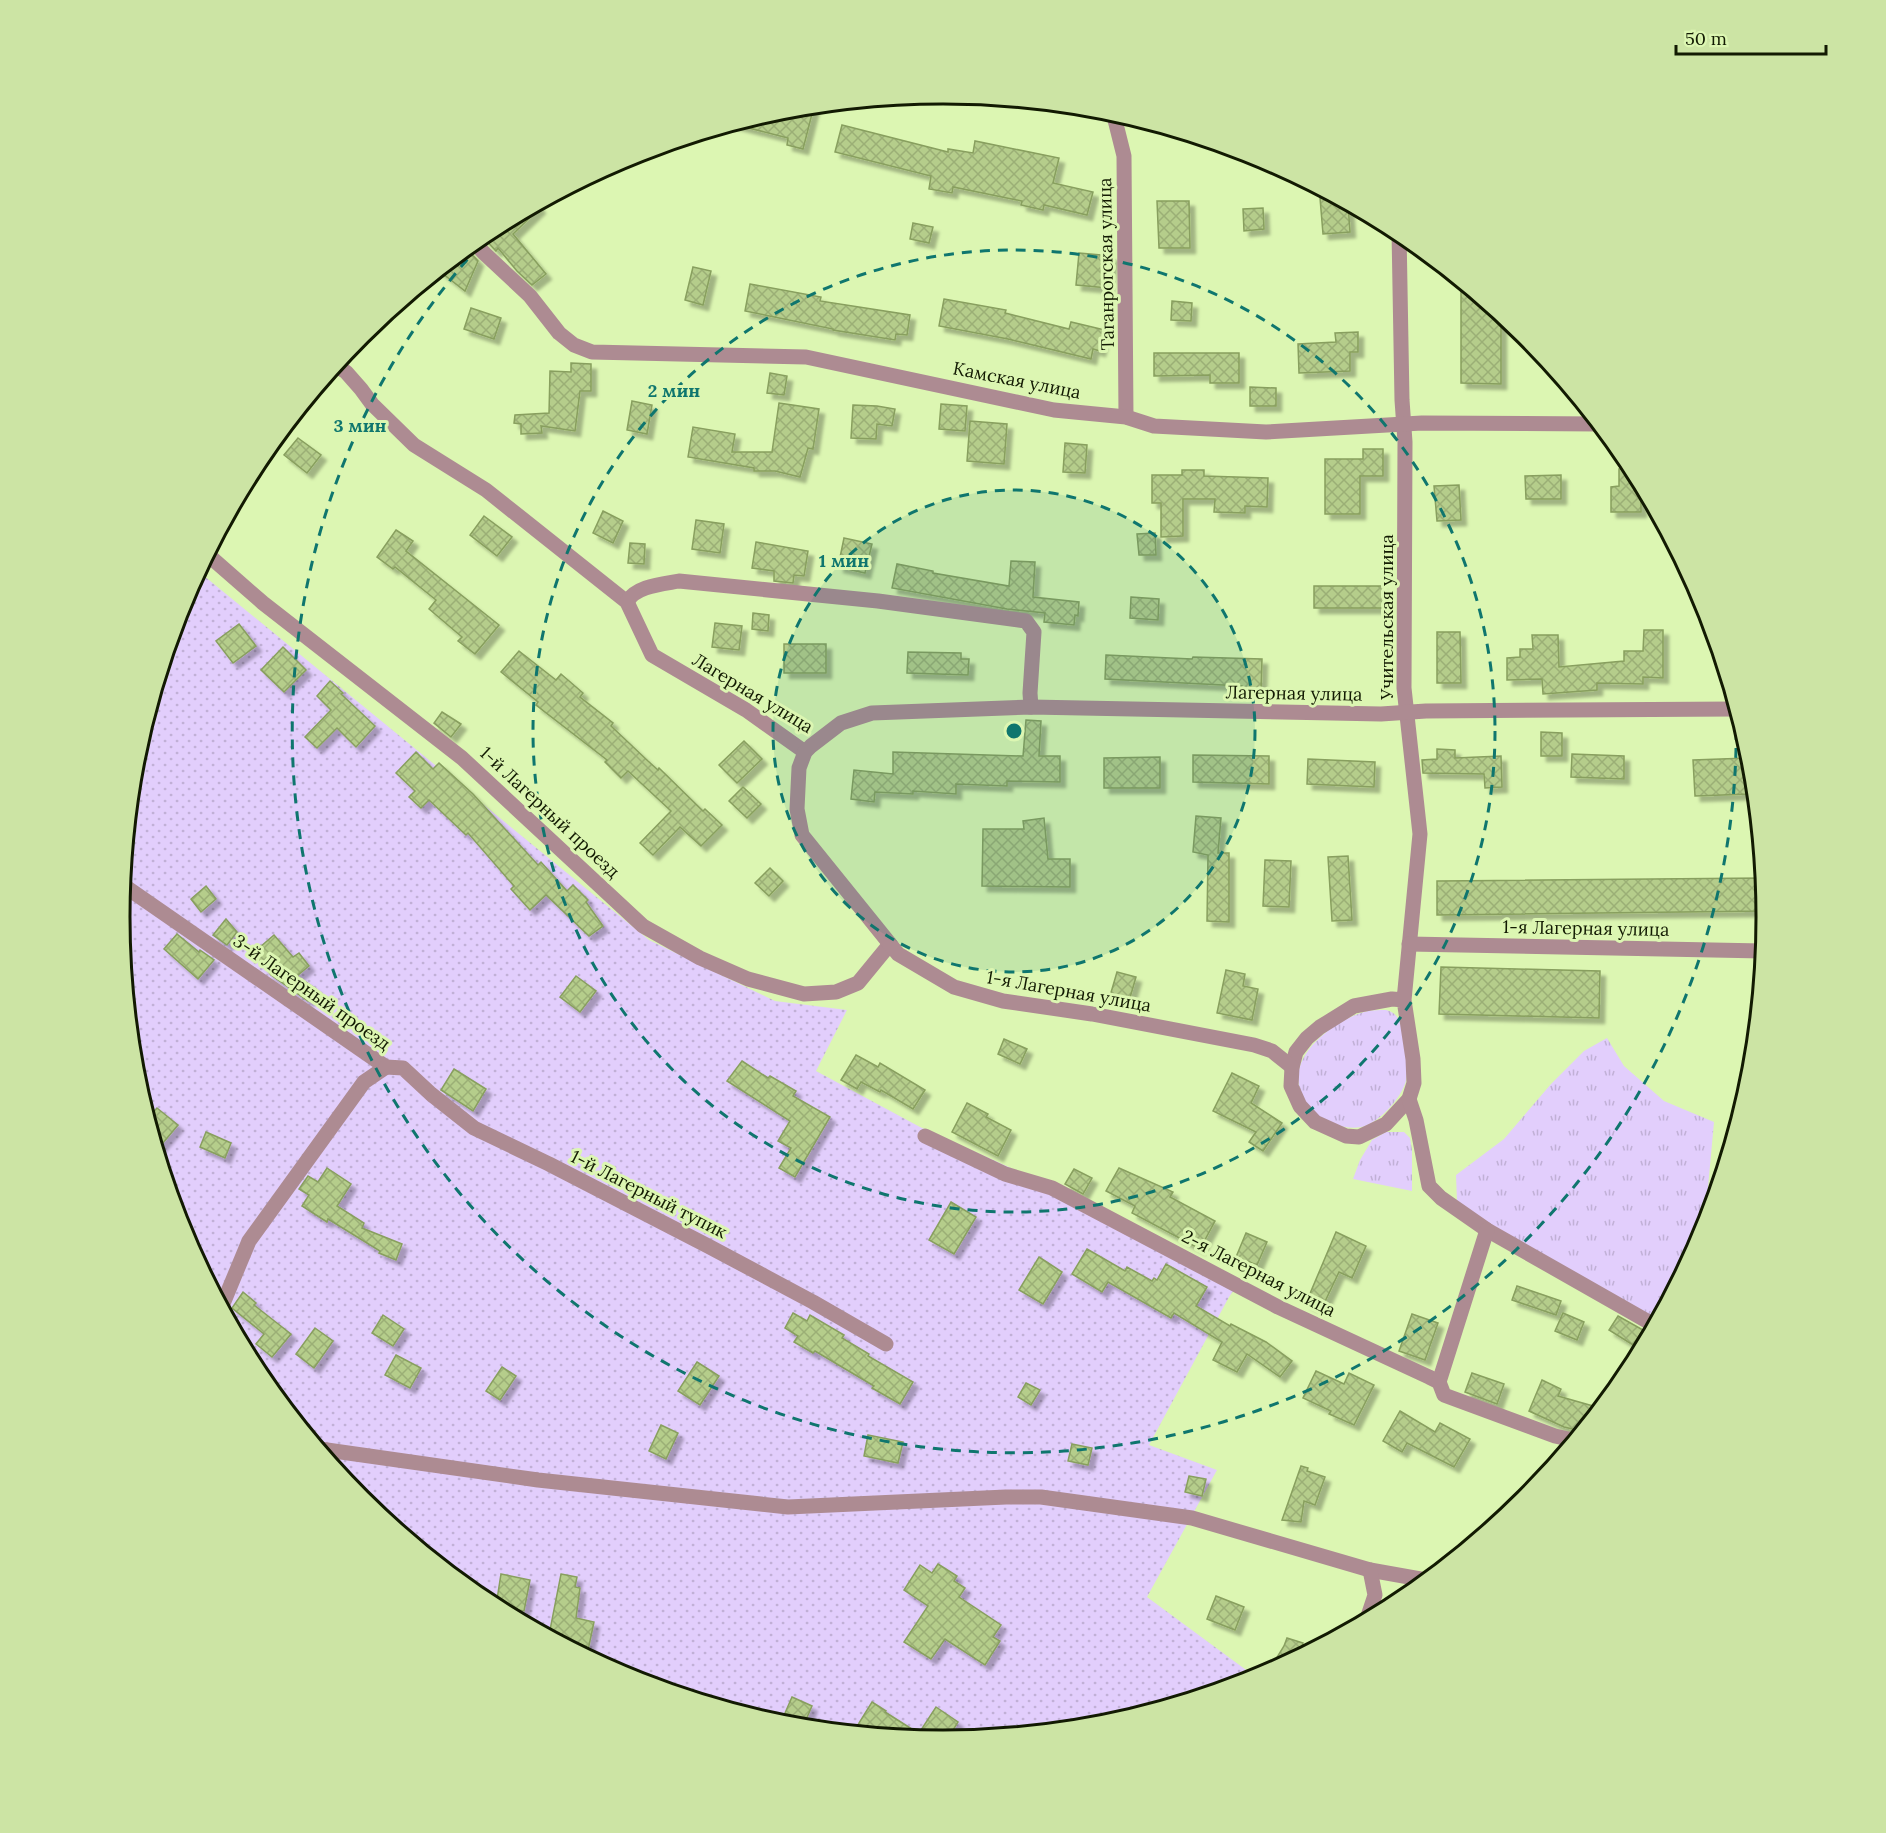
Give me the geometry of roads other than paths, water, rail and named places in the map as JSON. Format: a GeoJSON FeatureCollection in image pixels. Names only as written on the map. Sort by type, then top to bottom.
{"type":"FeatureCollection","features":[{"type":"Feature","properties":{"kind":"street","name":"Таганрогская улица"},"geometry":{"type":"LineString","coordinates":[[1116,122],[1124,156],[1126,417]]}},
{"type":"Feature","properties":{"kind":"street","name":"Учительская улица"},"geometry":{"type":"LineString","coordinates":[[1399,244],[1404,424],[1404,688],[1420,834],[1404,1000]]}},
{"type":"Feature","properties":{"kind":"street","name":"Камская улица"},"geometry":{"type":"LineString","coordinates":[[480,249],[530,296],[559,333],[574,345],[592,352],[806,357],[1054,410],[1126,417],[1154,426],[1266,432],[1404,424],[1589,424]]}},
{"type":"Feature","properties":{"kind":"street","name":"Лагерная улица"},"geometry":{"type":"LineString","coordinates":[[342,369],[361,388],[372,404],[414,445],[486,490],[627,602],[652,655],[746,710],[806,752],[810,746],[841,723],[872,713],[1031,707],[1381,714],[1426,711],[1729,709]]}},
{"type":"Feature","properties":{"kind":"street","name":"1-й Лагерный проезд"},"geometry":{"type":"LineString","coordinates":[[213,559],[263,603],[462,758],[643,926],[700,958],[748,979],[804,994],[837,992],[858,983],[890,944]]}},
{"type":"Feature","properties":{"kind":"street"},"geometry":{"type":"LineString","coordinates":[[627,602],[630,595],[653,586],[679,581],[878,601],[1026,621],[1034,632],[1031,707]]}},
{"type":"Feature","properties":{"kind":"street","name":"1-я Лагерная улица"},"geometry":{"type":"LineString","coordinates":[[806,752],[799,768],[797,809],[802,835],[898,954],[954,987],[1003,1001],[1092,1014],[1254,1045],[1272,1051],[1292,1067]]}},
{"type":"Feature","properties":{"kind":"street","name":"3-й Лагерный проезд"},"geometry":{"type":"LineString","coordinates":[[131,891],[386,1067],[364,1082],[249,1241],[225,1298]]}},
{"type":"Feature","properties":{"kind":"street","name":"1-я Лагерная улица"},"geometry":{"type":"LineString","coordinates":[[1409,944],[1755,951]]}},
{"type":"Feature","properties":{"kind":"street"},"geometry":{"type":"LineString","coordinates":[[1392,999],[1404,1000],[1413,1059],[1414,1083],[1409,1099],[1386,1124],[1359,1137],[1346,1136],[1315,1122],[1300,1106],[1291,1086],[1296,1052],[1307,1038],[1340,1013],[1354,1006],[1392,999]]}},
{"type":"Feature","properties":{"kind":"street","name":"1-й Лагерный тупик"},"geometry":{"type":"LineString","coordinates":[[386,1067],[403,1068],[430,1094],[474,1128],[708,1246],[886,1344]]}},
{"type":"Feature","properties":{"kind":"street"},"geometry":{"type":"LineString","coordinates":[[1409,1099],[1416,1120],[1429,1186],[1441,1198],[1487,1230],[1648,1321]]}},
{"type":"Feature","properties":{"kind":"street","name":"2-я Лагерная улица"},"geometry":{"type":"LineString","coordinates":[[925,1136],[1005,1174],[1052,1188],[1278,1307],[1439,1382],[1444,1395],[1566,1438]]}},
{"type":"Feature","properties":{"kind":"street"},"geometry":{"type":"LineString","coordinates":[[1439,1382],[1487,1230]]}},
{"type":"Feature","properties":{"kind":"street"},"geometry":{"type":"LineString","coordinates":[[330,1450],[538,1480],[788,1507],[1041,1497],[1192,1518],[1370,1570],[1414,1578]]}},
{"type":"Feature","properties":{"kind":"street"},"geometry":{"type":"LineString","coordinates":[[1370,1570],[1375,1595],[1371,1607]]}}]}
